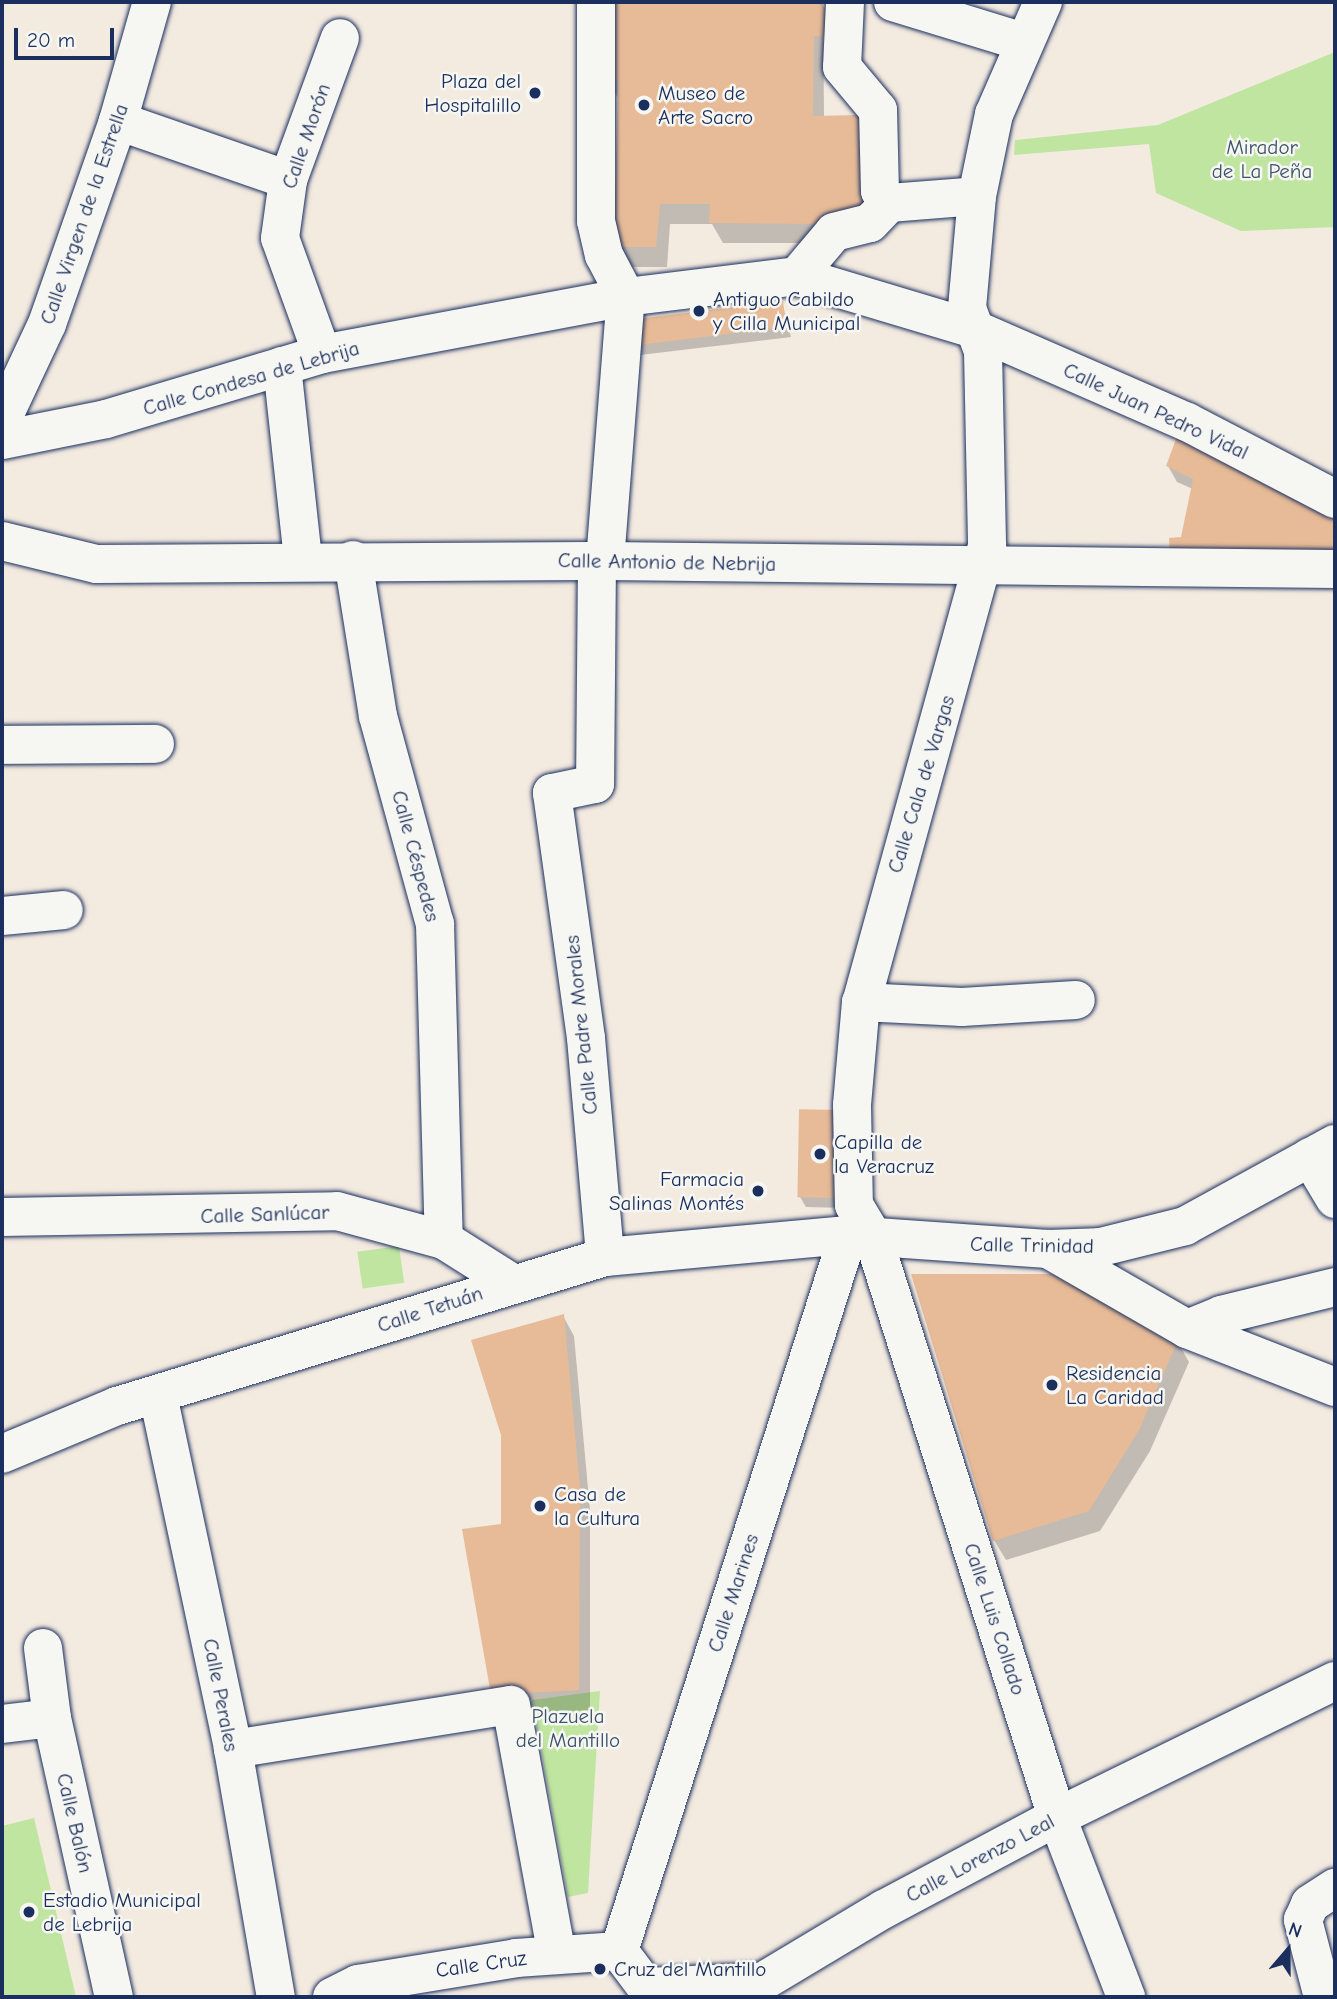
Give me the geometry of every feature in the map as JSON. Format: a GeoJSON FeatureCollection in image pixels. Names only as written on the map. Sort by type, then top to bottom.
{"type":"FeatureCollection","features":[{"type":"Feature","properties":{"kind":"street","name":"Calle Virgen de la Estrella"},"geometry":{"type":"LineString","coordinates":[[2,420],[47,324],[118,121],[152,2]]}},
{"type":"Feature","properties":{"kind":"street"},"geometry":{"type":"LineString","coordinates":[[596,2],[596,221],[604,255],[626,297],[601,561]]}},
{"type":"Feature","properties":{"kind":"street"},"geometry":{"type":"LineString","coordinates":[[845,2],[842,67],[878,110],[880,191],[889,203]]}},
{"type":"Feature","properties":{"kind":"street"},"geometry":{"type":"LineString","coordinates":[[892,2],[1024,42]]}},
{"type":"Feature","properties":{"kind":"street","name":"Calle Cala de Vargas"},"geometry":{"type":"LineString","coordinates":[[861,1236],[854,1205],[852,1105],[862,1002],[984,567],[983,351],[967,307],[977,196],[995,114],[1043,2]]}},
{"type":"Feature","properties":{"kind":"street","name":"Calle Morón"},"geometry":{"type":"LineString","coordinates":[[322,354],[280,237],[288,180],[341,38]]}},
{"type":"Feature","properties":{"kind":"street"},"geometry":{"type":"LineString","coordinates":[[118,121],[288,180]]}},
{"type":"Feature","properties":{"kind":"street"},"geometry":{"type":"LineString","coordinates":[[797,276],[834,232],[870,223],[889,203],[977,196]]}},
{"type":"Feature","properties":{"kind":"street","name":"Calle Condesa de Lebrija"},"geometry":{"type":"LineString","coordinates":[[2,440],[106,419],[322,354],[626,297],[797,276]]}},
{"type":"Feature","properties":{"kind":"street","name":"Calle Juan Pedro Vidal"},"geometry":{"type":"LineString","coordinates":[[797,276],[974,329],[1187,422],[1335,499]]}},
{"type":"Feature","properties":{"kind":"street"},"geometry":{"type":"LineString","coordinates":[[282,366],[303,560]]}},
{"type":"Feature","properties":{"kind":"street","name":"Calle Antonio de Nebrija"},"geometry":{"type":"LineString","coordinates":[[2,541],[96,564],[303,560],[601,561],[1335,569]]}},
{"type":"Feature","properties":{"kind":"street","name":"Calle Céspedes"},"geometry":{"type":"LineString","coordinates":[[353,560],[378,716],[435,924],[444,1240]]}},
{"type":"Feature","properties":{"kind":"street","name":"Calle Padre Morales"},"geometry":{"type":"LineString","coordinates":[[601,561],[594,784],[552,793],[586,1038],[606,1256]]}},
{"type":"Feature","properties":{"kind":"street"},"geometry":{"type":"LineString","coordinates":[[2,745],[155,744]]}},
{"type":"Feature","properties":{"kind":"street"},"geometry":{"type":"LineString","coordinates":[[2,916],[64,910]]}},
{"type":"Feature","properties":{"kind":"street"},"geometry":{"type":"LineString","coordinates":[[862,1002],[962,1007],[1076,1000]]}},
{"type":"Feature","properties":{"kind":"street"},"geometry":{"type":"LineString","coordinates":[[1323,1151],[1335,1199]]}},
{"type":"Feature","properties":{"kind":"street","name":"Calle Trinidad"},"geometry":{"type":"LineString","coordinates":[[861,1236],[1048,1249],[1101,1248],[1185,1226],[1323,1151]]}},
{"type":"Feature","properties":{"kind":"street","name":"Calle Sanlúcar"},"geometry":{"type":"LineString","coordinates":[[2,1217],[337,1211],[444,1240],[512,1283]]}},
{"type":"Feature","properties":{"kind":"street","name":"Calle Tetuán"},"geometry":{"type":"LineString","coordinates":[[2,1454],[117,1406],[606,1256],[861,1236]]}},
{"type":"Feature","properties":{"kind":"street","name":"Calle Luis Collado"},"geometry":{"type":"LineString","coordinates":[[861,1236],[1057,1816],[1126,1997]]}},
{"type":"Feature","properties":{"kind":"street","name":"Calle Marines"},"geometry":{"type":"LineString","coordinates":[[623,1971],[861,1236]]}},
{"type":"Feature","properties":{"kind":"street"},"geometry":{"type":"LineString","coordinates":[[1048,1249],[1187,1329],[1335,1387]]}},
{"type":"Feature","properties":{"kind":"street"},"geometry":{"type":"LineString","coordinates":[[1187,1329],[1221,1315],[1335,1287]]}},
{"type":"Feature","properties":{"kind":"street","name":"Calle Perales"},"geometry":{"type":"LineString","coordinates":[[158,1395],[233,1749],[276,1997]]}},
{"type":"Feature","properties":{"kind":"street","name":"Calle Balón"},"geometry":{"type":"LineString","coordinates":[[43,1648],[51,1718],[114,1997]]}},
{"type":"Feature","properties":{"kind":"street","name":"Calle Lorenzo Leal"},"geometry":{"type":"LineString","coordinates":[[623,1971],[646,1987],[762,1982],[884,1909],[1057,1816],[1335,1681]]}},
{"type":"Feature","properties":{"kind":"street"},"geometry":{"type":"LineString","coordinates":[[233,1749],[511,1705],[557,1955]]}},
{"type":"Feature","properties":{"kind":"street"},"geometry":{"type":"LineString","coordinates":[[2,1724],[51,1718]]}},
{"type":"Feature","properties":{"kind":"street"},"geometry":{"type":"LineString","coordinates":[[1323,1997],[1303,1920],[1310,1904],[1335,1888]]}},
{"type":"Feature","properties":{"kind":"street","name":"Calle Cruz"},"geometry":{"type":"LineString","coordinates":[[332,1997],[358,1984],[557,1955],[623,1971]]}},
{"type":"Feature","properties":{"kind":"green space","name":"Mirador de La Peña"},"geometry":{"type":"Polygon","coordinates":[[[1335,52],[1335,227],[1241,231],[1156,193],[1149,144],[1014,155],[1015,140],[1158,125],[1335,52]]]}},
{"type":"Feature","properties":{"kind":"green space"},"geometry":{"type":"Polygon","coordinates":[[[399,1246],[404,1283],[363,1288],[357,1252],[399,1246]]]}},
{"type":"Feature","properties":{"kind":"green space","name":"Plazuela del Mantillo"},"geometry":{"type":"Polygon","coordinates":[[[600,1691],[588,1893],[568,1897],[532,1700],[600,1691]]]}},
{"type":"Feature","properties":{"kind":"green space","name":"Estadio Municipal de Lebrija"},"geometry":{"type":"Polygon","coordinates":[[[34,1818],[76,1997],[2,1997],[2,1826],[34,1818]]]}},
{"type":"Feature","properties":{"kind":"building"},"geometry":{"type":"Polygon","coordinates":[[[606,2],[815,2],[834,13],[834,37],[814,36],[813,116],[860,115],[862,215],[828,214],[819,224],[709,223],[710,204],[660,204],[656,247],[614,247],[618,81],[603,79],[606,2]]]}},
{"type":"Feature","properties":{"kind":"building"},"geometry":{"type":"Polygon","coordinates":[[[783,301],[786,327],[636,345],[633,319],[783,301]]]}},
{"type":"Feature","properties":{"kind":"building"},"geometry":{"type":"Polygon","coordinates":[[[1179,431],[1335,512],[1335,556],[1170,554],[1169,538],[1181,537],[1193,479],[1166,466],[1179,431]]]}},
{"type":"Feature","properties":{"kind":"building","name":"Capilla de la Veracruz"},"geometry":{"type":"Polygon","coordinates":[[[799,1109],[843,1110],[841,1198],[797,1197],[799,1109]]]}},
{"type":"Feature","properties":{"kind":"building","name":"Residencia La Caridad"},"geometry":{"type":"Polygon","coordinates":[[[911,1274],[1068,1274],[1178,1340],[1139,1430],[1089,1511],[993,1541],[911,1274]]]}},
{"type":"Feature","properties":{"kind":"building","name":"Casa de la Cultura"},"geometry":{"type":"Polygon","coordinates":[[[564,1314],[580,1488],[579,1690],[491,1695],[462,1529],[501,1524],[501,1435],[471,1340],[564,1314]]]}},
{"type":"Feature","properties":{"kind":"place","name":"Plaza del Hospitalillo"},"geometry":{"type":"Point","coordinates":[535,93]}},
{"type":"Feature","properties":{"kind":"place","name":"Museo de Arte Sacro"},"geometry":{"type":"Point","coordinates":[644,105]}},
{"type":"Feature","properties":{"kind":"place","name":"Antiguo Cabildo y Cilla Municipal"},"geometry":{"type":"Point","coordinates":[699,311]}},
{"type":"Feature","properties":{"kind":"place","name":"Capilla de la Veracruz"},"geometry":{"type":"Point","coordinates":[820,1154]}},
{"type":"Feature","properties":{"kind":"place","name":"Farmacia Salinas Montés"},"geometry":{"type":"Point","coordinates":[758,1191]}},
{"type":"Feature","properties":{"kind":"place","name":"Residencia La Caridad"},"geometry":{"type":"Point","coordinates":[1052,1385]}},
{"type":"Feature","properties":{"kind":"place","name":"Casa de la Cultura"},"geometry":{"type":"Point","coordinates":[540,1506]}},
{"type":"Feature","properties":{"kind":"place","name":"Estadio Municipal de Lebrija"},"geometry":{"type":"Point","coordinates":[29,1912]}},
{"type":"Feature","properties":{"kind":"place","name":"Cruz del Mantillo"},"geometry":{"type":"Point","coordinates":[600,1969]}}]}
